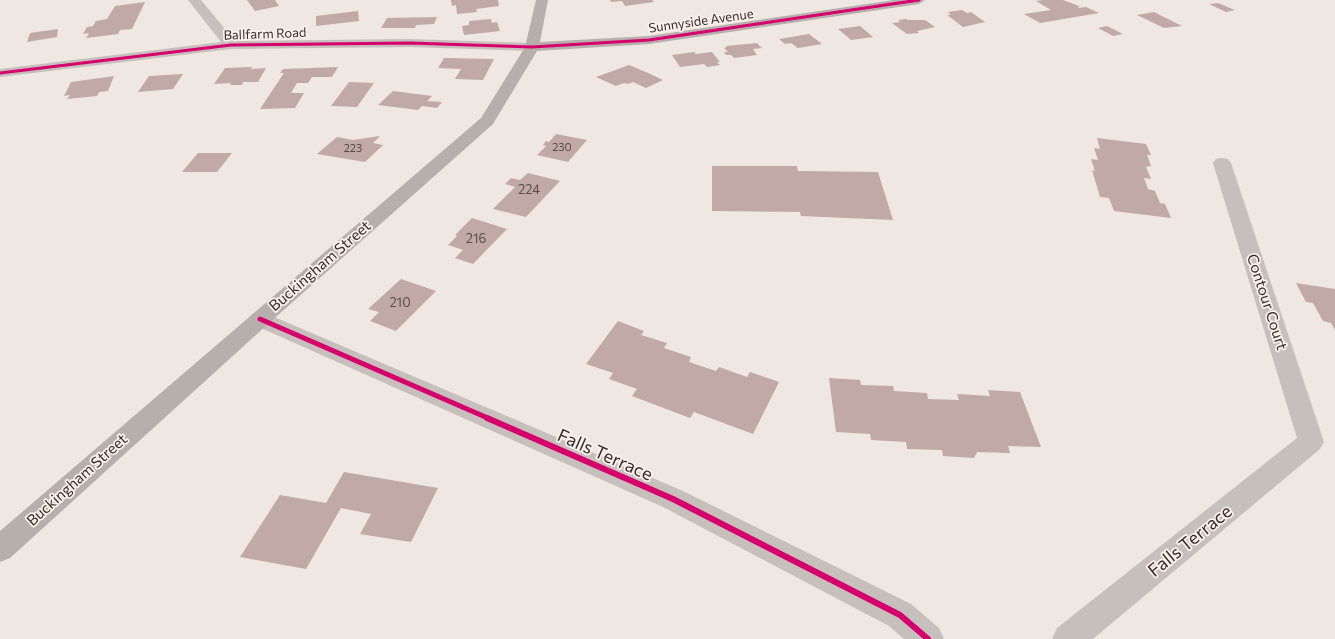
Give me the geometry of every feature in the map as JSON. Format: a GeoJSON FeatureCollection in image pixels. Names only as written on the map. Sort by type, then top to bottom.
{"type":"FeatureCollection","features":[{"type":"Feature","properties":{"kind":"main road","name":"Buckingham Street"},"geometry":{"type":"LineString","coordinates":[[0,549],[487,121],[532,47],[542,0]]}},
{"type":"Feature","properties":{"kind":"main road","name":"Sunnyside Avenue"},"geometry":{"type":"LineString","coordinates":[[532,47],[649,40],[919,0]]}},
{"type":"Feature","properties":{"kind":"street"},"geometry":{"type":"LineString","coordinates":[[194,0],[231,45]]}},
{"type":"Feature","properties":{"kind":"street","name":"Ballfarm Road"},"geometry":{"type":"LineString","coordinates":[[0,72],[231,45],[410,43],[532,47]]}},
{"type":"Feature","properties":{"kind":"street","name":"Contour Court"},"geometry":{"type":"LineString","coordinates":[[1222,163],[1311,442]]}},
{"type":"Feature","properties":{"kind":"street","name":"Falls Terrace"},"geometry":{"type":"LineString","coordinates":[[260,319],[673,499],[900,615],[928,639]]}},
{"type":"Feature","properties":{"kind":"street","name":"Falls Terrace"},"geometry":{"type":"LineString","coordinates":[[1068,639],[1311,442]]}},
{"type":"Feature","properties":{"kind":"building"},"geometry":{"type":"Polygon","coordinates":[[[247,0],[275,0],[279,6],[255,11],[247,0]]]}},
{"type":"Feature","properties":{"kind":"building"},"geometry":{"type":"Polygon","coordinates":[[[451,0],[498,0],[499,6],[476,9],[477,12],[457,14],[456,5],[452,6],[451,0]]]}},
{"type":"Feature","properties":{"kind":"building"},"geometry":{"type":"Polygon","coordinates":[[[610,0],[652,0],[654,2],[625,6],[622,1],[611,2],[610,0]]]}},
{"type":"Feature","properties":{"kind":"building"},"geometry":{"type":"Polygon","coordinates":[[[1063,0],[1079,6],[1078,8],[1086,7],[1099,13],[1040,23],[1024,14],[1051,10],[1036,1],[1063,0]]]}},
{"type":"Feature","properties":{"kind":"building"},"geometry":{"type":"Polygon","coordinates":[[[145,2],[132,29],[120,30],[118,34],[86,38],[89,33],[83,34],[87,27],[93,26],[96,21],[107,19],[115,6],[145,2]]]}},
{"type":"Feature","properties":{"kind":"building"},"geometry":{"type":"Polygon","coordinates":[[[1218,3],[1235,10],[1226,12],[1209,4],[1218,3]]]}},
{"type":"Feature","properties":{"kind":"building"},"geometry":{"type":"Polygon","coordinates":[[[962,10],[967,13],[971,12],[985,22],[963,27],[947,15],[951,15],[948,12],[962,10]]]}},
{"type":"Feature","properties":{"kind":"building"},"geometry":{"type":"Polygon","coordinates":[[[358,11],[359,21],[316,26],[316,16],[358,11]]]}},
{"type":"Feature","properties":{"kind":"building"},"geometry":{"type":"Polygon","coordinates":[[[1154,12],[1182,26],[1164,28],[1137,15],[1154,12]]]}},
{"type":"Feature","properties":{"kind":"building"},"geometry":{"type":"Polygon","coordinates":[[[437,17],[434,24],[416,25],[415,28],[381,28],[387,18],[437,17]]]}},
{"type":"Feature","properties":{"kind":"building"},"geometry":{"type":"Polygon","coordinates":[[[491,19],[492,23],[497,22],[500,31],[464,35],[462,26],[469,25],[469,21],[491,19]]]}},
{"type":"Feature","properties":{"kind":"building"},"geometry":{"type":"Polygon","coordinates":[[[898,20],[925,20],[935,27],[917,31],[919,33],[907,34],[892,23],[900,22],[898,20]]]}},
{"type":"Feature","properties":{"kind":"building"},"geometry":{"type":"Polygon","coordinates":[[[860,26],[873,37],[851,40],[838,29],[860,26]]]}},
{"type":"Feature","properties":{"kind":"building"},"geometry":{"type":"Polygon","coordinates":[[[1107,26],[1123,34],[1113,36],[1098,28],[1107,26]]]}},
{"type":"Feature","properties":{"kind":"building"},"geometry":{"type":"Polygon","coordinates":[[[58,29],[57,37],[27,42],[30,33],[58,29]]]}},
{"type":"Feature","properties":{"kind":"building"},"geometry":{"type":"Polygon","coordinates":[[[809,34],[822,44],[798,48],[791,43],[785,44],[779,39],[809,34]]]}},
{"type":"Feature","properties":{"kind":"building"},"geometry":{"type":"Polygon","coordinates":[[[757,43],[762,48],[753,49],[757,55],[734,58],[731,55],[726,55],[724,52],[728,52],[724,48],[727,47],[726,46],[757,43]]]}},
{"type":"Feature","properties":{"kind":"building"},"geometry":{"type":"Polygon","coordinates":[[[694,52],[696,54],[712,52],[720,62],[717,62],[720,65],[707,67],[704,64],[680,67],[672,55],[694,52]]]}},
{"type":"Feature","properties":{"kind":"building"},"geometry":{"type":"Polygon","coordinates":[[[444,58],[494,59],[483,80],[455,79],[461,69],[438,68],[444,58]]]}},
{"type":"Feature","properties":{"kind":"building"},"geometry":{"type":"Polygon","coordinates":[[[629,65],[663,80],[646,88],[633,82],[616,86],[596,77],[629,65]]]}},
{"type":"Feature","properties":{"kind":"building"},"geometry":{"type":"Polygon","coordinates":[[[252,67],[251,69],[266,68],[258,82],[243,82],[242,85],[230,85],[231,83],[214,84],[225,68],[252,67]]]}},
{"type":"Feature","properties":{"kind":"building"},"geometry":{"type":"Polygon","coordinates":[[[338,67],[332,77],[312,77],[308,83],[297,83],[291,93],[304,93],[295,108],[260,109],[284,73],[280,73],[283,69],[338,67]]]}},
{"type":"Feature","properties":{"kind":"building"},"geometry":{"type":"Polygon","coordinates":[[[183,74],[173,89],[138,92],[149,76],[183,74]]]}},
{"type":"Feature","properties":{"kind":"building"},"geometry":{"type":"Polygon","coordinates":[[[114,76],[108,91],[99,92],[97,96],[67,99],[70,95],[64,96],[71,82],[114,76]]]}},
{"type":"Feature","properties":{"kind":"building"},"geometry":{"type":"Polygon","coordinates":[[[349,82],[374,83],[357,107],[331,106],[349,82]]]}},
{"type":"Feature","properties":{"kind":"building"},"geometry":{"type":"Polygon","coordinates":[[[393,91],[432,96],[427,101],[442,102],[437,108],[422,106],[418,110],[378,105],[393,91]]]}},
{"type":"Feature","properties":{"kind":"building"},"geometry":{"type":"Polygon","coordinates":[[[556,134],[587,140],[568,162],[537,155],[546,146],[543,145],[546,141],[549,142],[556,134]]]}},
{"type":"Feature","properties":{"kind":"building"},"geometry":{"type":"Polygon","coordinates":[[[380,136],[373,143],[383,145],[365,162],[317,154],[337,137],[353,140],[380,136]]]}},
{"type":"Feature","properties":{"kind":"building"},"geometry":{"type":"Polygon","coordinates":[[[1097,138],[1146,144],[1151,155],[1147,155],[1151,166],[1146,167],[1151,179],[1144,178],[1148,189],[1155,191],[1160,203],[1165,204],[1171,218],[1114,211],[1109,198],[1100,197],[1092,170],[1095,171],[1091,159],[1098,160],[1094,148],[1100,149],[1097,138]]]}},
{"type":"Feature","properties":{"kind":"building"},"geometry":{"type":"Polygon","coordinates":[[[198,153],[232,153],[217,172],[182,172],[198,153]]]}},
{"type":"Feature","properties":{"kind":"building"},"geometry":{"type":"Polygon","coordinates":[[[712,166],[797,166],[798,171],[878,172],[893,220],[801,216],[800,212],[712,211],[712,166]]]}},
{"type":"Feature","properties":{"kind":"building"},"geometry":{"type":"Polygon","coordinates":[[[528,173],[560,181],[526,217],[493,209],[515,187],[505,184],[511,178],[520,180],[528,173]]]}},
{"type":"Feature","properties":{"kind":"building"},"geometry":{"type":"Polygon","coordinates":[[[472,218],[507,229],[473,264],[455,258],[463,250],[448,245],[457,236],[455,235],[472,218]]]}},
{"type":"Feature","properties":{"kind":"building"},"geometry":{"type":"Polygon","coordinates":[[[401,279],[436,291],[396,331],[370,321],[379,312],[368,309],[401,279]]]}},
{"type":"Feature","properties":{"kind":"building"},"geometry":{"type":"Polygon","coordinates":[[[1296,283],[1335,289],[1335,330],[1331,323],[1323,321],[1313,303],[1306,302],[1296,283]]]}},
{"type":"Feature","properties":{"kind":"building"},"geometry":{"type":"Polygon","coordinates":[[[618,321],[644,331],[641,335],[667,343],[664,348],[691,357],[689,362],[716,371],[719,367],[747,377],[750,372],[779,382],[753,434],[694,412],[690,418],[632,396],[637,389],[609,379],[613,373],[586,364],[618,321]]]}},
{"type":"Feature","properties":{"kind":"building"},"geometry":{"type":"Polygon","coordinates":[[[829,378],[860,380],[861,385],[893,386],[894,391],[927,393],[928,399],[959,400],[957,394],[990,396],[988,390],[1020,392],[1041,447],[1008,446],[1010,453],[977,452],[974,458],[943,456],[942,450],[907,449],[906,442],[871,440],[870,434],[836,432],[829,378]]]}},
{"type":"Feature","properties":{"kind":"building"},"geometry":{"type":"Polygon","coordinates":[[[344,472],[438,488],[411,542],[360,534],[371,514],[341,508],[306,569],[240,557],[280,495],[326,503],[344,472]]]}},
{"type":"Feature","properties":{"kind":"cycle path"},"geometry":{"type":"LineString","coordinates":[[0,73],[231,45],[410,43],[532,47],[649,40],[919,0]]}},
{"type":"Feature","properties":{"kind":"cycle path"},"geometry":{"type":"LineString","coordinates":[[260,319],[673,499],[900,615],[928,639]]}}]}
